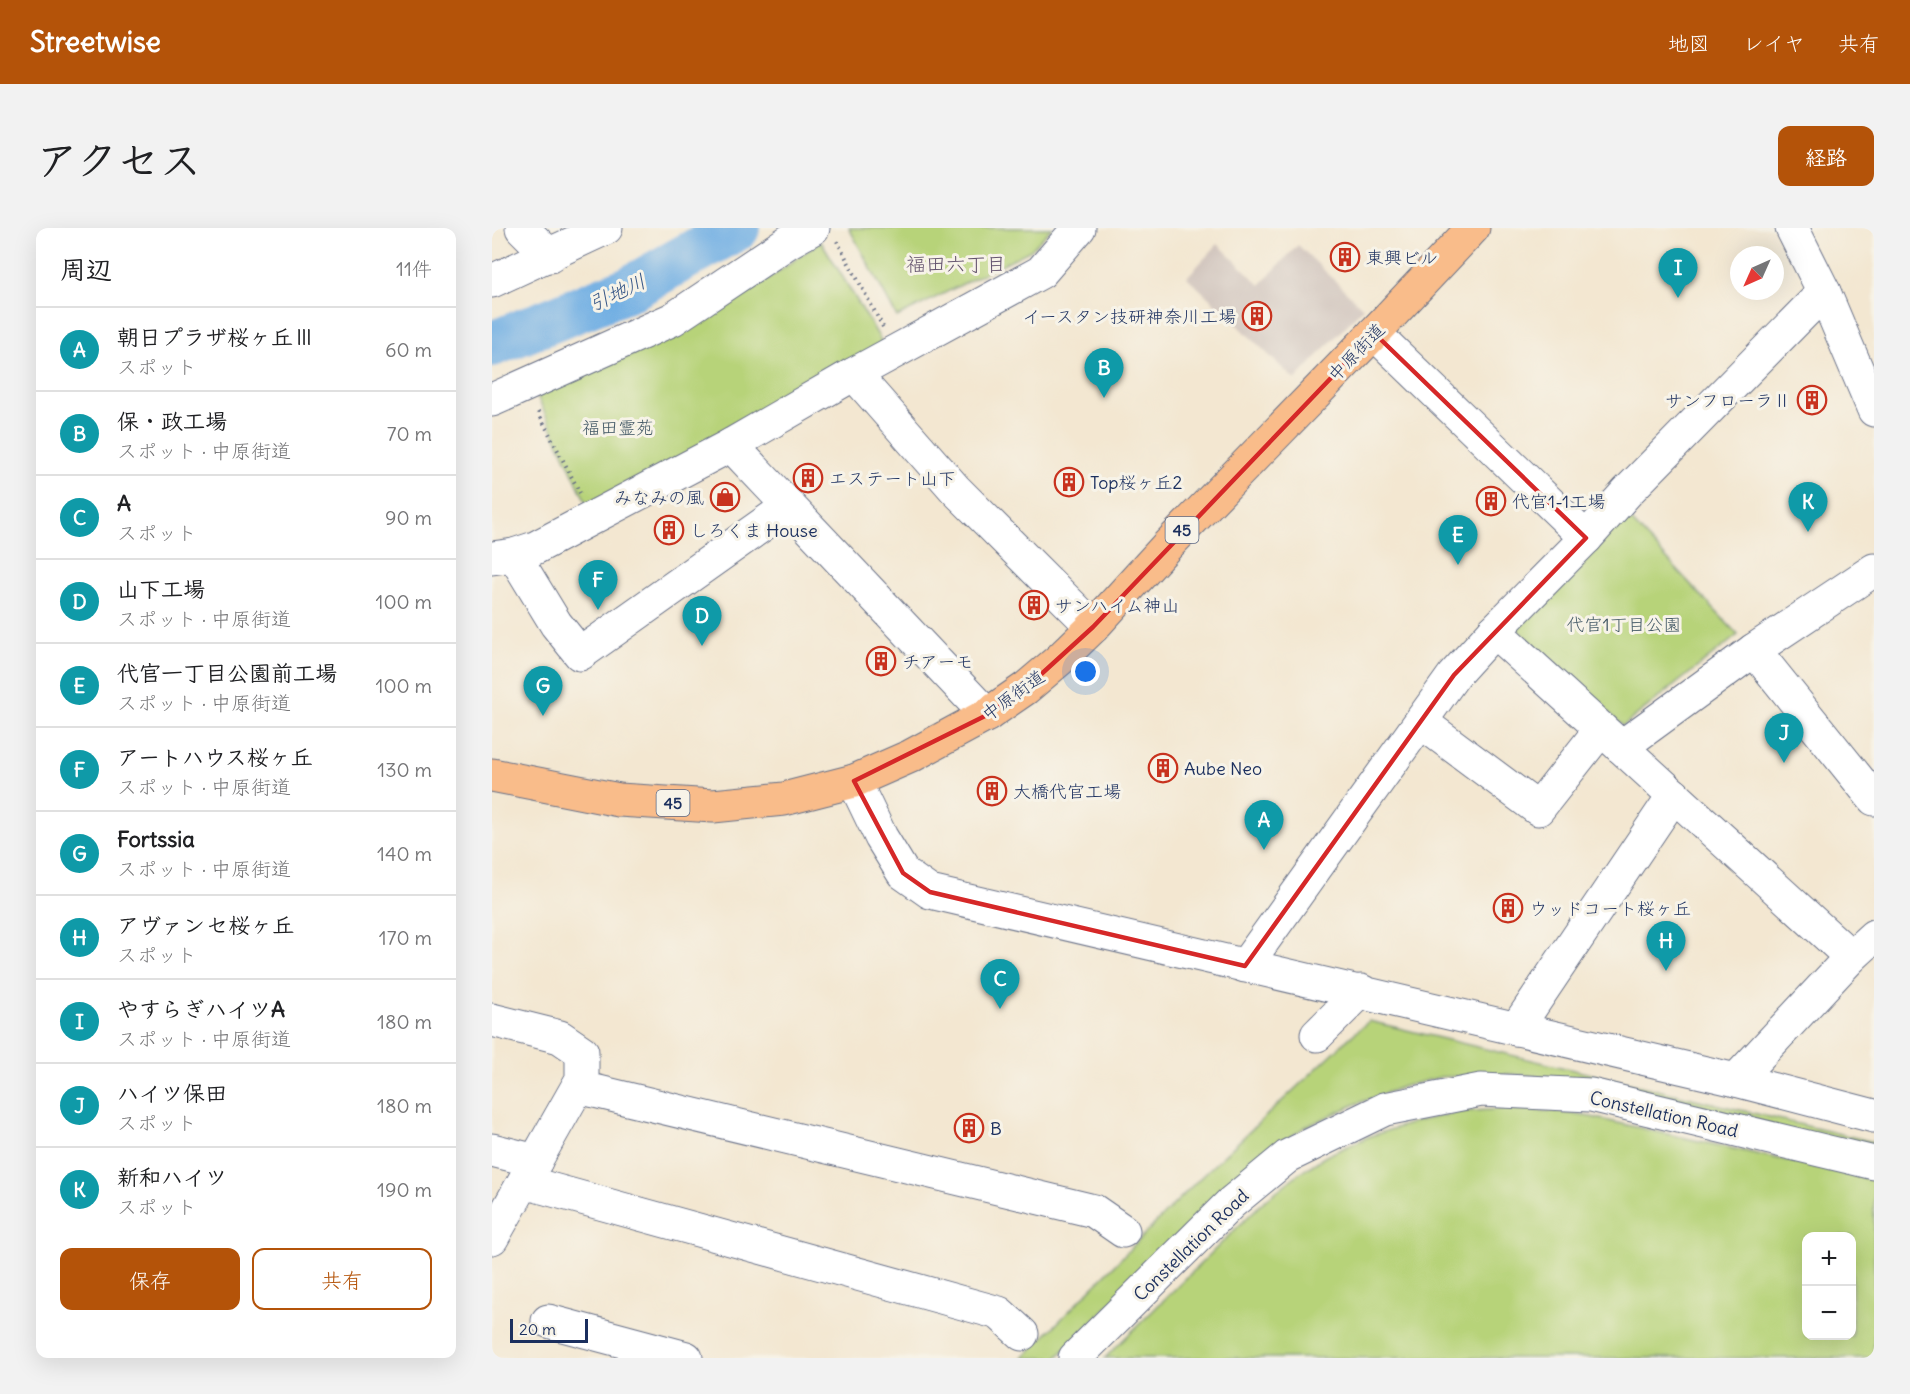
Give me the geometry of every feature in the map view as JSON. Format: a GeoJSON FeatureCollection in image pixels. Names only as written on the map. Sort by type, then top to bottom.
{"type":"FeatureCollection","features":[{"type":"Feature","properties":{"kind":"main road","name":"中原街道"},"geometry":{"type":"LineString","coordinates":[[492,775],[619,800],[712,806],[784,799],[854,781],[911,756],[987,715],[1026,688],[1059,660],[1092,627],[1166,547],[1374,333],[1460,233]]}},
{"type":"Feature","properties":{"kind":"street"},"geometry":{"type":"LineString","coordinates":[[522,228],[550,256]]}},
{"type":"Feature","properties":{"kind":"street"},"geometry":{"type":"LineString","coordinates":[[492,281],[606,228]]}},
{"type":"Feature","properties":{"kind":"street"},"geometry":{"type":"LineString","coordinates":[[789,506],[580,654],[503,556],[535,548],[731,446],[855,374],[1041,272],[1079,228]]}},
{"type":"Feature","properties":{"kind":"street"},"geometry":{"type":"LineString","coordinates":[[1792,228],[1824,292],[1874,410]]}},
{"type":"Feature","properties":{"kind":"street"},"geometry":{"type":"LineString","coordinates":[[492,400],[673,319],[788,242],[824,233]]}},
{"type":"Feature","properties":{"kind":"street"},"geometry":{"type":"LineString","coordinates":[[1245,966],[1454,675],[1628,491],[1824,292]]}},
{"type":"Feature","properties":{"kind":"street"},"geometry":{"type":"LineString","coordinates":[[1374,333],[1586,538]]}},
{"type":"Feature","properties":{"kind":"street"},"geometry":{"type":"LineString","coordinates":[[855,374],[955,489],[1092,627]]}},
{"type":"Feature","properties":{"kind":"street"},"geometry":{"type":"LineString","coordinates":[[731,446],[987,715]]}},
{"type":"Feature","properties":{"kind":"street"},"geometry":{"type":"LineString","coordinates":[[1420,722],[1538,808],[1611,738],[1754,650],[1874,570]]}},
{"type":"Feature","properties":{"kind":"street"},"geometry":{"type":"LineString","coordinates":[[1494,631],[1674,795],[1863,946],[1736,1080]]}},
{"type":"Feature","properties":{"kind":"street"},"geometry":{"type":"LineString","coordinates":[[1754,650],[1874,799]]}},
{"type":"Feature","properties":{"kind":"street"},"geometry":{"type":"LineString","coordinates":[[854,781],[903,873],[930,892],[1736,1080],[1874,1116]]}},
{"type":"Feature","properties":{"kind":"street"},"geometry":{"type":"LineString","coordinates":[[1516,1029],[1674,795]]}},
{"type":"Feature","properties":{"kind":"street"},"geometry":{"type":"LineString","coordinates":[[1317,1035],[1360,992]]}},
{"type":"Feature","properties":{"kind":"street"},"geometry":{"type":"LineString","coordinates":[[492,1020],[560,1037],[582,1052],[582,1079],[492,1238]]}},
{"type":"Feature","properties":{"kind":"street"},"geometry":{"type":"LineString","coordinates":[[578,1087],[1094,1211],[1124,1231]]}},
{"type":"Feature","properties":{"kind":"street","name":"Constellation Road"},"geometry":{"type":"LineString","coordinates":[[1075,1358],[1232,1203],[1288,1156],[1385,1109],[1481,1090],[1591,1095],[1874,1163]]}},
{"type":"Feature","properties":{"kind":"street"},"geometry":{"type":"LineString","coordinates":[[492,1150],[530,1172],[999,1313],[1022,1334]]}},
{"type":"Feature","properties":{"kind":"street"},"geometry":{"type":"LineString","coordinates":[[548,1321],[686,1358]]}},
{"type":"Feature","properties":{"kind":"path"},"geometry":{"type":"LineString","coordinates":[[824,233],[897,351]]}},
{"type":"Feature","properties":{"kind":"path"},"geometry":{"type":"LineString","coordinates":[[525,385],[592,518]]}},
{"type":"Feature","properties":{"kind":"highlighted area"},"geometry":{"type":"Polygon","coordinates":[[[1374,333],[1586,538],[1454,675],[1245,966],[930,892],[903,873],[854,781],[987,715],[1026,688],[1093,627],[1374,333]]]}},
{"type":"Feature","properties":{"kind":"shaded area","name":"イースタン技研神奈川工場"},"geometry":{"type":"Polygon","coordinates":[[[1218,244],[1260,285],[1298,245],[1363,308],[1295,380],[1187,277],[1218,244]]]}},
{"type":"Feature","properties":{"kind":"green space"},"geometry":{"type":"Polygon","coordinates":[[[849,228],[1052,228],[1031,250],[897,317],[849,228]]]}},
{"type":"Feature","properties":{"kind":"green space","name":"福田霊苑"},"geometry":{"type":"Polygon","coordinates":[[[821,241],[885,347],[590,511],[537,396],[678,334],[760,285],[821,241]]]}},
{"type":"Feature","properties":{"kind":"green space","name":"代官1丁目公園"},"geometry":{"type":"Polygon","coordinates":[[[1624,513],[1738,635],[1623,726],[1514,627],[1624,513]]]}},
{"type":"Feature","properties":{"kind":"green space"},"geometry":{"type":"Polygon","coordinates":[[[1369,1021],[1874,1142],[1874,1150],[1550,1077],[1507,1074],[1441,1077],[1405,1086],[1356,1104],[1305,1127],[1264,1155],[1223,1191],[1056,1358],[1023,1358],[1200,1178],[1369,1021]]]}},
{"type":"Feature","properties":{"kind":"green space"},"geometry":{"type":"Polygon","coordinates":[[[1502,1109],[1552,1111],[1591,1117],[1874,1180],[1874,1358],[1105,1358],[1264,1201],[1298,1174],[1326,1156],[1370,1136],[1458,1112],[1502,1109]]]}},
{"type":"Feature","properties":{"kind":"waterway","name":"引地川"},"geometry":{"type":"LineString","coordinates":[[492,344],[629,289],[737,228]]}},
{"type":"Feature","properties":{"kind":"place","name":"東興ビル"},"geometry":{"type":"Point","coordinates":[1345,257]}},
{"type":"Feature","properties":{"kind":"place","name":"やすらぎハイツA"},"geometry":{"type":"Point","coordinates":[1678,298]}},
{"type":"Feature","properties":{"kind":"place","name":"イースタン技研神奈川工場"},"geometry":{"type":"Point","coordinates":[1257,316]}},
{"type":"Feature","properties":{"kind":"place","name":"保・政工場"},"geometry":{"type":"Point","coordinates":[1104,398]}},
{"type":"Feature","properties":{"kind":"place","name":"サンフローラⅡ"},"geometry":{"type":"Point","coordinates":[1812,400]}},
{"type":"Feature","properties":{"kind":"place","name":"エステート山下"},"geometry":{"type":"Point","coordinates":[808,478]}},
{"type":"Feature","properties":{"kind":"place","name":"Top桜ヶ丘2"},"geometry":{"type":"Point","coordinates":[1069,482]}},
{"type":"Feature","properties":{"kind":"place","name":"みなみの風"},"geometry":{"type":"Point","coordinates":[725,497]}},
{"type":"Feature","properties":{"kind":"place","name":"代官1-1工場"},"geometry":{"type":"Point","coordinates":[1491,501]}},
{"type":"Feature","properties":{"kind":"place","name":"しろくま House"},"geometry":{"type":"Point","coordinates":[669,530]}},
{"type":"Feature","properties":{"kind":"place","name":"新和ハイツ"},"geometry":{"type":"Point","coordinates":[1808,532]}},
{"type":"Feature","properties":{"kind":"place","name":"代官一丁目公園前工場"},"geometry":{"type":"Point","coordinates":[1458,565]}},
{"type":"Feature","properties":{"kind":"place","name":"サンハイム神山"},"geometry":{"type":"Point","coordinates":[1034,605]}},
{"type":"Feature","properties":{"kind":"place","name":"アートハウス桜ヶ丘"},"geometry":{"type":"Point","coordinates":[598,610]}},
{"type":"Feature","properties":{"kind":"place","name":"山下工場"},"geometry":{"type":"Point","coordinates":[702,646]}},
{"type":"Feature","properties":{"kind":"place","name":"チアーモ"},"geometry":{"type":"Point","coordinates":[881,661]}},
{"type":"Feature","properties":{"kind":"place","name":"Fortssia"},"geometry":{"type":"Point","coordinates":[543,716]}},
{"type":"Feature","properties":{"kind":"place","name":"ハイツ保田"},"geometry":{"type":"Point","coordinates":[1784,763]}},
{"type":"Feature","properties":{"kind":"place","name":"Aube Neo"},"geometry":{"type":"Point","coordinates":[1163,768]}},
{"type":"Feature","properties":{"kind":"place","name":"大橋代官工場"},"geometry":{"type":"Point","coordinates":[992,791]}},
{"type":"Feature","properties":{"kind":"place","name":"朝日プラザ桜ヶ丘Ⅲ"},"geometry":{"type":"Point","coordinates":[1264,850]}},
{"type":"Feature","properties":{"kind":"place","name":"ウッドコート桜ヶ丘"},"geometry":{"type":"Point","coordinates":[1508,908]}},
{"type":"Feature","properties":{"kind":"place","name":"アヴァンセ桜ヶ丘"},"geometry":{"type":"Point","coordinates":[1666,971]}},
{"type":"Feature","properties":{"kind":"place","name":"A"},"geometry":{"type":"Point","coordinates":[1000,1009]}},
{"type":"Feature","properties":{"kind":"place","name":"B"},"geometry":{"type":"Point","coordinates":[969,1128]}},
{"type":"Feature","properties":{"kind":"district","name":"福田六丁目"},"geometry":{"type":"Point","coordinates":[956,263]}}]}
